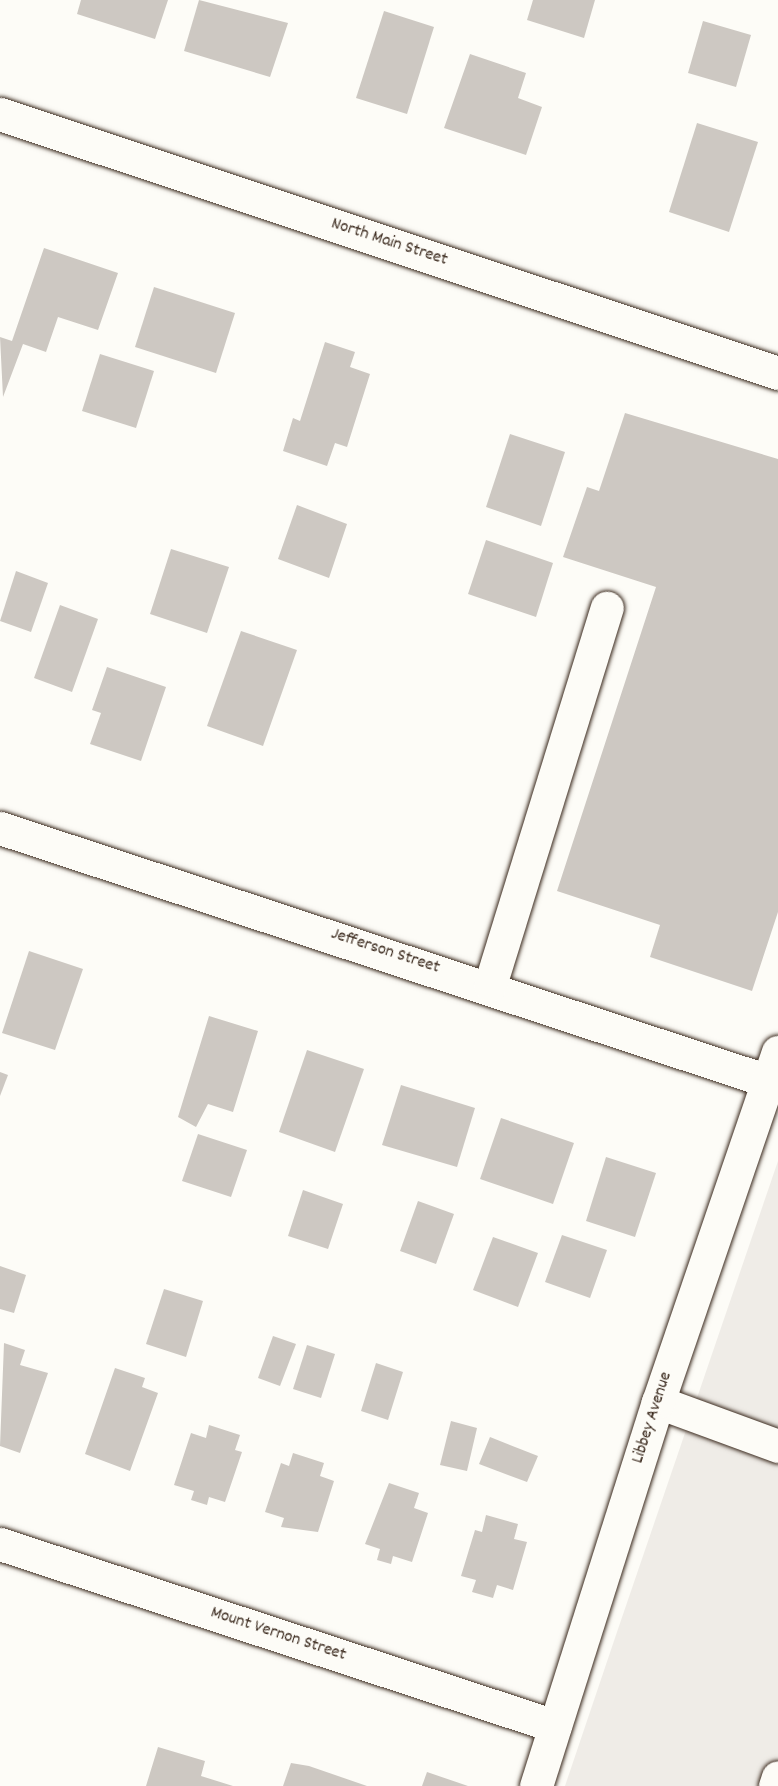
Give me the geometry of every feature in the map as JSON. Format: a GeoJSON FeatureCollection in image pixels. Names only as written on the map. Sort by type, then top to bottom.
{"type":"FeatureCollection","features":[{"type":"Feature","properties":{"kind":"street","name":"North Main Street"},"geometry":{"type":"LineString","coordinates":[[0,114],[778,373]]}},
{"type":"Feature","properties":{"kind":"street"},"geometry":{"type":"LineString","coordinates":[[490,985],[607,608]]}},
{"type":"Feature","properties":{"kind":"street","name":"Jefferson Street"},"geometry":{"type":"LineString","coordinates":[[0,828],[490,985],[773,1067]]}},
{"type":"Feature","properties":{"kind":"street","name":"Libbey Avenue"},"geometry":{"type":"LineString","coordinates":[[536,1786],[658,1402],[773,1067]]}},
{"type":"Feature","properties":{"kind":"street"},"geometry":{"type":"LineString","coordinates":[[658,1402],[778,1446]]}},
{"type":"Feature","properties":{"kind":"street","name":"Mount Vernon Street"},"geometry":{"type":"LineString","coordinates":[[0,1544],[555,1726]]}},
{"type":"Feature","properties":{"kind":"street"},"geometry":{"type":"LineString","coordinates":[[775,1786],[778,1777]]}},
{"type":"Feature","properties":{"kind":"shaded area"},"geometry":{"type":"Polygon","coordinates":[[[778,1161],[778,1786],[565,1786],[617,1632],[778,1161]]]}},
{"type":"Feature","properties":{"kind":"building"},"geometry":{"type":"Polygon","coordinates":[[[81,0],[168,0],[155,39],[77,14],[81,0]]]}},
{"type":"Feature","properties":{"kind":"building"},"geometry":{"type":"Polygon","coordinates":[[[199,0],[288,23],[270,77],[184,51],[199,0]]]}},
{"type":"Feature","properties":{"kind":"building"},"geometry":{"type":"Polygon","coordinates":[[[533,0],[595,0],[584,38],[527,20],[533,0]]]}},
{"type":"Feature","properties":{"kind":"building"},"geometry":{"type":"Polygon","coordinates":[[[384,11],[434,27],[407,114],[356,98],[384,11]]]}},
{"type":"Feature","properties":{"kind":"building"},"geometry":{"type":"Polygon","coordinates":[[[703,21],[751,35],[736,87],[688,73],[703,21]]]}},
{"type":"Feature","properties":{"kind":"building"},"geometry":{"type":"Polygon","coordinates":[[[470,54],[526,73],[518,98],[542,107],[526,155],[444,128],[470,54]]]}},
{"type":"Feature","properties":{"kind":"building"},"geometry":{"type":"Polygon","coordinates":[[[697,123],[758,142],[729,232],[669,212],[697,123]]]}},
{"type":"Feature","properties":{"kind":"building"},"geometry":{"type":"Polygon","coordinates":[[[44,248],[118,273],[98,330],[58,317],[46,352],[23,344],[3,397],[0,337],[12,341],[44,248]]]}},
{"type":"Feature","properties":{"kind":"building"},"geometry":{"type":"Polygon","coordinates":[[[154,287],[235,313],[216,373],[135,347],[154,287]]]}},
{"type":"Feature","properties":{"kind":"building"},"geometry":{"type":"Polygon","coordinates":[[[325,342],[355,352],[350,367],[370,374],[347,447],[335,443],[327,466],[283,451],[293,418],[300,421],[325,342]]]}},
{"type":"Feature","properties":{"kind":"building"},"geometry":{"type":"Polygon","coordinates":[[[100,354],[154,371],[136,428],[82,411],[100,354]]]}},
{"type":"Feature","properties":{"kind":"building"},"geometry":{"type":"Polygon","coordinates":[[[625,413],[778,459],[778,912],[752,991],[650,957],[660,925],[557,891],[656,587],[563,557],[587,487],[599,491],[625,413]]]}},
{"type":"Feature","properties":{"kind":"building"},"geometry":{"type":"Polygon","coordinates":[[[510,434],[565,452],[541,526],[486,507],[510,434]]]}},
{"type":"Feature","properties":{"kind":"building"},"geometry":{"type":"Polygon","coordinates":[[[297,505],[347,524],[329,578],[278,559],[297,505]]]}},
{"type":"Feature","properties":{"kind":"building"},"geometry":{"type":"Polygon","coordinates":[[[486,540],[553,563],[536,617],[468,594],[486,540]]]}},
{"type":"Feature","properties":{"kind":"building"},"geometry":{"type":"Polygon","coordinates":[[[171,549],[229,567],[207,633],[150,614],[171,549]]]}},
{"type":"Feature","properties":{"kind":"building"},"geometry":{"type":"Polygon","coordinates":[[[16,571],[48,583],[31,632],[0,621],[16,571]]]}},
{"type":"Feature","properties":{"kind":"building"},"geometry":{"type":"Polygon","coordinates":[[[60,605],[98,619],[72,692],[34,678],[60,605]]]}},
{"type":"Feature","properties":{"kind":"building"},"geometry":{"type":"Polygon","coordinates":[[[241,631],[297,650],[263,746],[207,726],[241,631]]]}},
{"type":"Feature","properties":{"kind":"building"},"geometry":{"type":"Polygon","coordinates":[[[107,667],[166,687],[141,761],[90,744],[101,713],[92,710],[107,667]]]}},
{"type":"Feature","properties":{"kind":"building"},"geometry":{"type":"Polygon","coordinates":[[[29,951],[83,969],[55,1050],[2,1033],[29,951]]]}},
{"type":"Feature","properties":{"kind":"building"},"geometry":{"type":"Polygon","coordinates":[[[209,1016],[258,1031],[233,1112],[208,1104],[196,1127],[178,1117],[209,1016]]]}},
{"type":"Feature","properties":{"kind":"building"},"geometry":{"type":"Polygon","coordinates":[[[307,1050],[364,1069],[335,1152],[279,1132],[307,1050]]]}},
{"type":"Feature","properties":{"kind":"building"},"geometry":{"type":"Polygon","coordinates":[[[0,1072],[8,1075],[0,1096],[0,1072]]]}},
{"type":"Feature","properties":{"kind":"building"},"geometry":{"type":"Polygon","coordinates":[[[401,1085],[475,1108],[457,1167],[382,1145],[401,1085]]]}},
{"type":"Feature","properties":{"kind":"building"},"geometry":{"type":"Polygon","coordinates":[[[501,1118],[574,1143],[553,1204],[480,1179],[501,1118]]]}},
{"type":"Feature","properties":{"kind":"building"},"geometry":{"type":"Polygon","coordinates":[[[198,1134],[247,1150],[231,1197],[182,1181],[198,1134]]]}},
{"type":"Feature","properties":{"kind":"building"},"geometry":{"type":"Polygon","coordinates":[[[606,1157],[656,1173],[635,1237],[586,1221],[606,1157]]]}},
{"type":"Feature","properties":{"kind":"building"},"geometry":{"type":"Polygon","coordinates":[[[303,1190],[343,1204],[328,1249],[288,1236],[303,1190]]]}},
{"type":"Feature","properties":{"kind":"building"},"geometry":{"type":"Polygon","coordinates":[[[418,1201],[454,1214],[436,1264],[400,1251],[418,1201]]]}},
{"type":"Feature","properties":{"kind":"building"},"geometry":{"type":"Polygon","coordinates":[[[562,1235],[607,1250],[590,1298],[545,1282],[562,1235]]]}},
{"type":"Feature","properties":{"kind":"building"},"geometry":{"type":"Polygon","coordinates":[[[493,1237],[538,1253],[518,1307],[473,1290],[493,1237]]]}},
{"type":"Feature","properties":{"kind":"building"},"geometry":{"type":"Polygon","coordinates":[[[0,1266],[26,1275],[14,1313],[0,1309],[0,1266]]]}},
{"type":"Feature","properties":{"kind":"building"},"geometry":{"type":"Polygon","coordinates":[[[164,1289],[203,1301],[186,1357],[146,1344],[164,1289]]]}},
{"type":"Feature","properties":{"kind":"building"},"geometry":{"type":"Polygon","coordinates":[[[273,1336],[296,1344],[280,1386],[258,1378],[273,1336]]]}},
{"type":"Feature","properties":{"kind":"building"},"geometry":{"type":"Polygon","coordinates":[[[4,1343],[25,1350],[20,1365],[48,1373],[20,1453],[0,1446],[4,1343]]]}},
{"type":"Feature","properties":{"kind":"building"},"geometry":{"type":"Polygon","coordinates":[[[307,1345],[335,1354],[321,1398],[293,1389],[307,1345]]]}},
{"type":"Feature","properties":{"kind":"building"},"geometry":{"type":"Polygon","coordinates":[[[376,1363],[403,1372],[388,1420],[361,1411],[376,1363]]]}},
{"type":"Feature","properties":{"kind":"building"},"geometry":{"type":"Polygon","coordinates":[[[115,1368],[145,1378],[142,1387],[158,1393],[130,1471],[85,1454],[115,1368]]]}},
{"type":"Feature","properties":{"kind":"building"},"geometry":{"type":"Polygon","coordinates":[[[451,1421],[477,1428],[467,1471],[440,1465],[451,1421]]]}},
{"type":"Feature","properties":{"kind":"building"},"geometry":{"type":"Polygon","coordinates":[[[209,1425],[240,1435],[235,1450],[242,1452],[225,1502],[209,1497],[207,1505],[191,1500],[194,1491],[174,1485],[191,1433],[206,1438],[209,1425]]]}},
{"type":"Feature","properties":{"kind":"building"},"geometry":{"type":"Polygon","coordinates":[[[490,1437],[538,1456],[527,1482],[479,1464],[490,1437]]]}},
{"type":"Feature","properties":{"kind":"building"},"geometry":{"type":"Polygon","coordinates":[[[293,1453],[324,1463],[320,1476],[334,1481],[318,1532],[281,1527],[284,1518],[265,1512],[281,1463],[289,1466],[293,1453]]]}},
{"type":"Feature","properties":{"kind":"building"},"geometry":{"type":"Polygon","coordinates":[[[389,1483],[419,1493],[414,1508],[428,1513],[412,1562],[393,1556],[391,1564],[377,1560],[380,1549],[365,1544],[389,1483]]]}},
{"type":"Feature","properties":{"kind":"building"},"geometry":{"type":"Polygon","coordinates":[[[486,1515],[518,1524],[514,1539],[527,1542],[513,1590],[497,1585],[493,1598],[472,1592],[476,1580],[461,1576],[475,1530],[482,1532],[486,1515]]]}},
{"type":"Feature","properties":{"kind":"building"},"geometry":{"type":"Polygon","coordinates":[[[158,1747],[205,1761],[201,1776],[233,1786],[146,1786],[158,1747]]]}},
{"type":"Feature","properties":{"kind":"building"},"geometry":{"type":"Polygon","coordinates":[[[291,1763],[309,1766],[367,1786],[283,1786],[291,1763]]]}},
{"type":"Feature","properties":{"kind":"building"},"geometry":{"type":"Polygon","coordinates":[[[427,1772],[468,1786],[422,1786],[427,1772]]]}}]}
